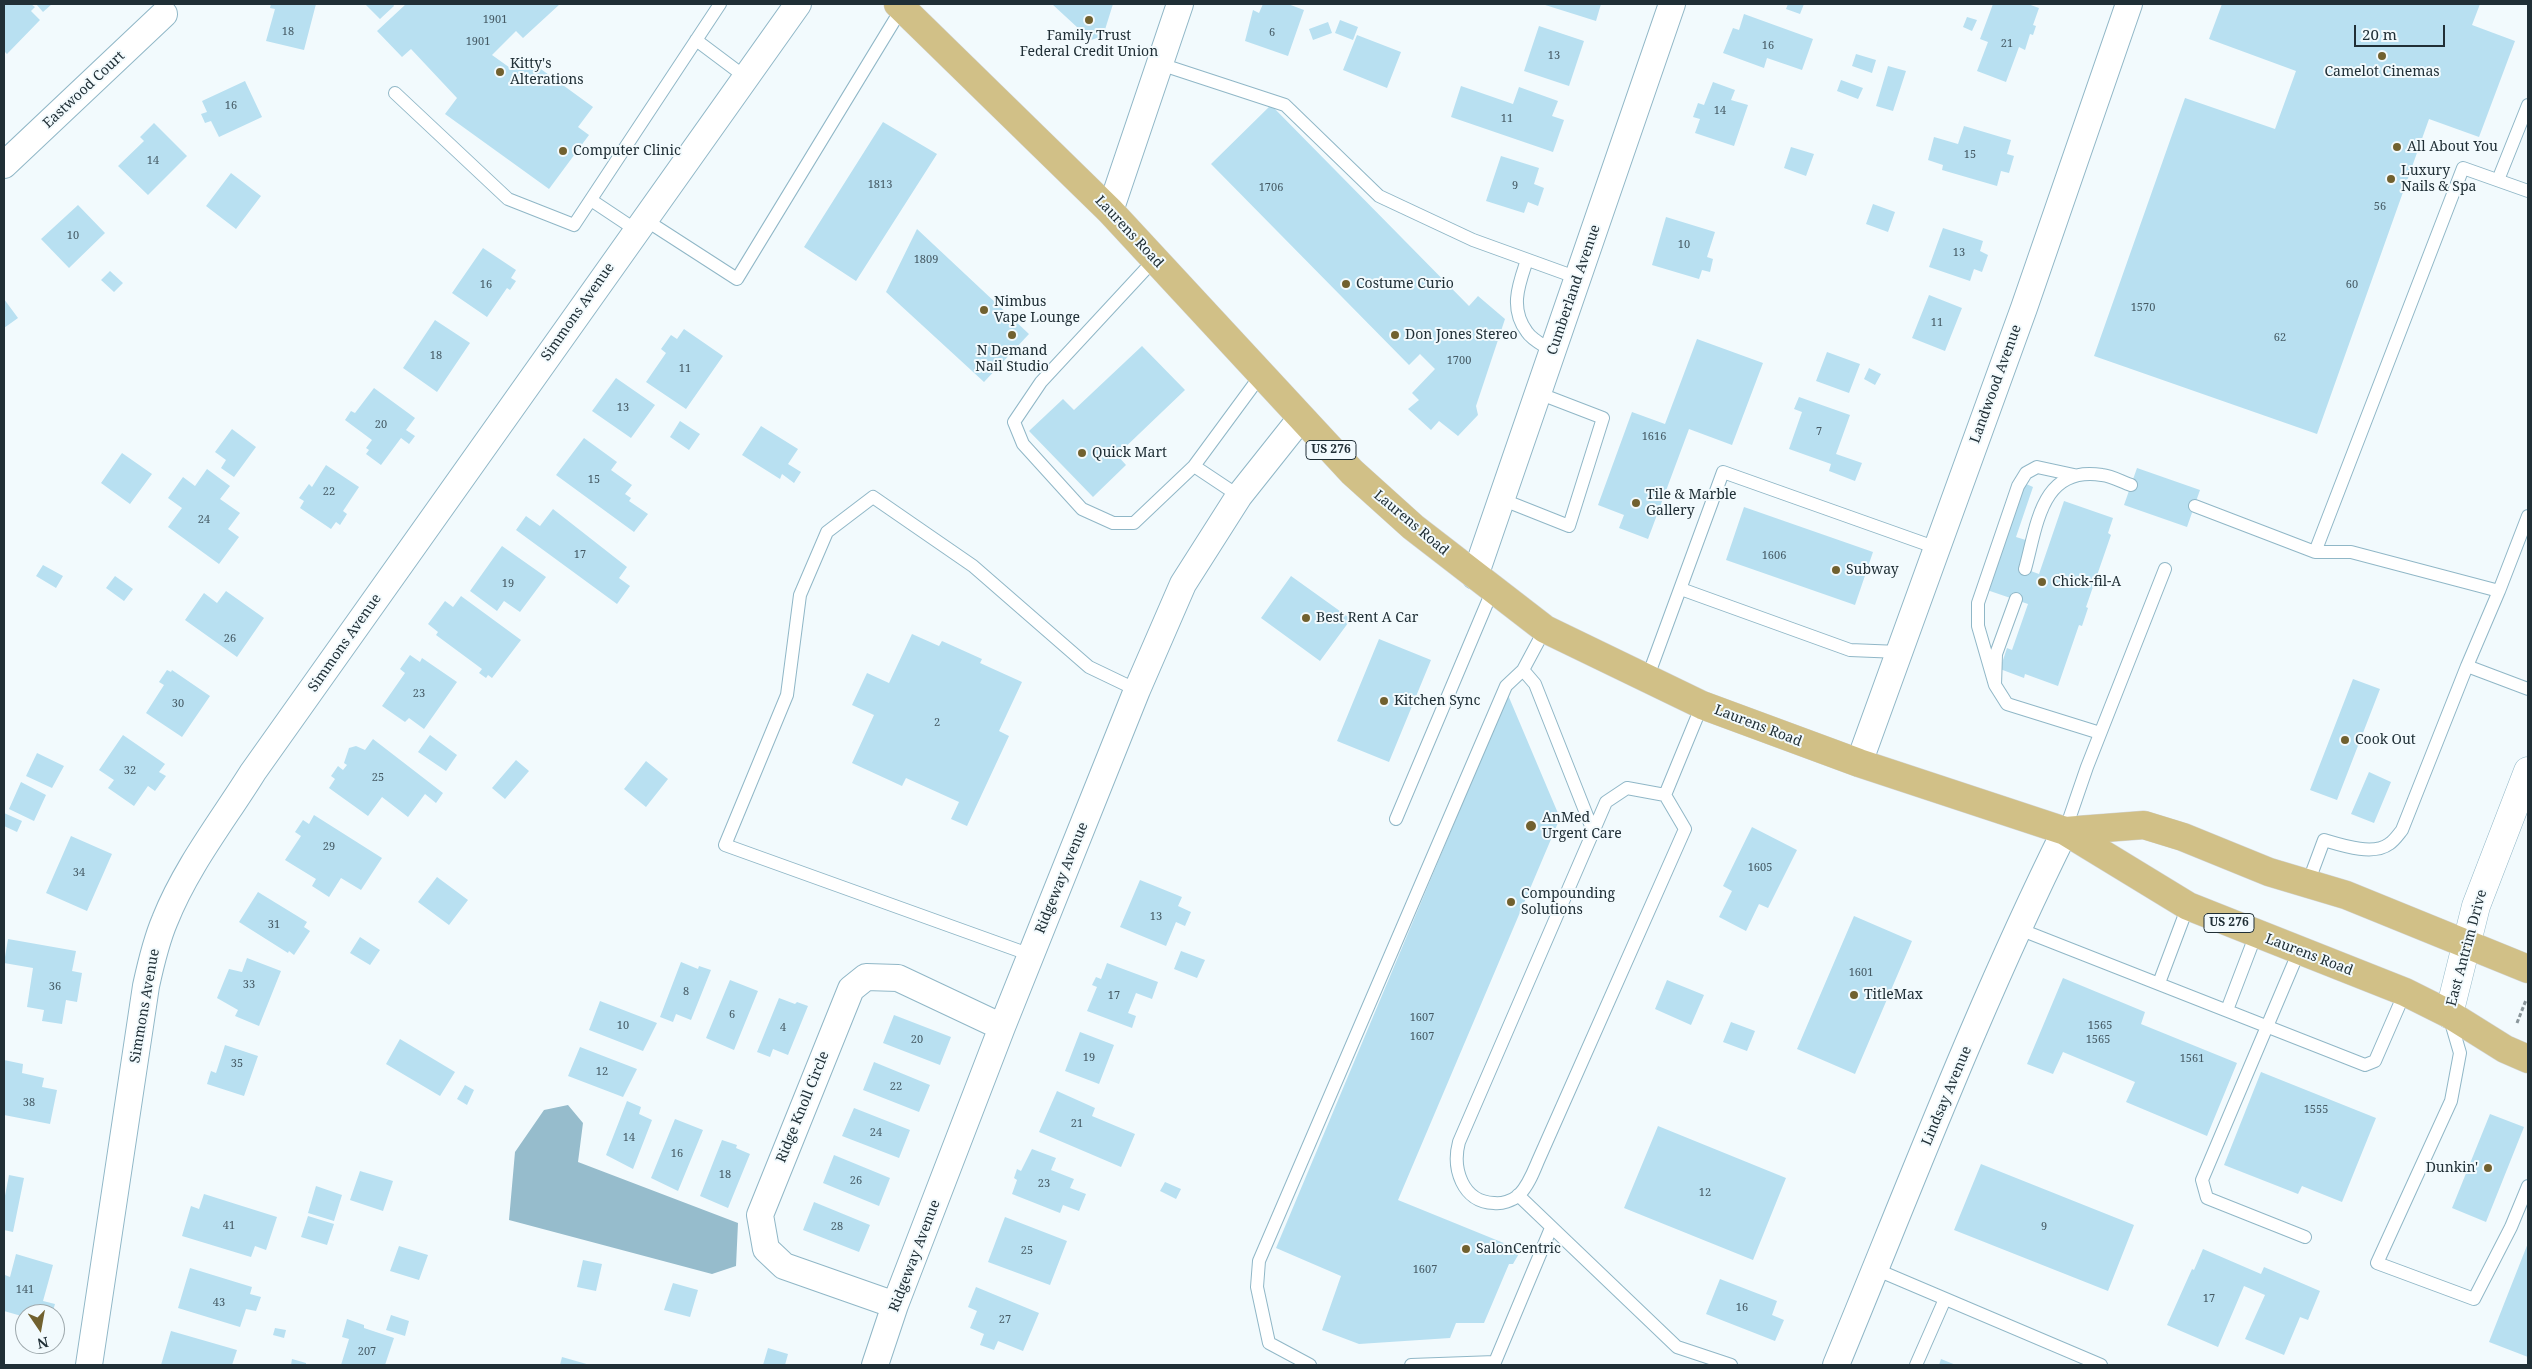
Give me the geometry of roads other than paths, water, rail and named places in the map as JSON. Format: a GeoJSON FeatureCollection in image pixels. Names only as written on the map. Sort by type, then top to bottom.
{"type":"FeatureCollection","features":[{"type":"Feature","properties":{"kind":"main road","name":"Laurens Road"},"geometry":{"type":"LineString","coordinates":[[900,6],[1110,211],[1301,418],[1389,506],[1545,629],[1702,705],[1859,763],[2065,831],[2188,906],[2405,992],[2449,1014],[2505,1049],[2528,1059]]}},
{"type":"Feature","properties":{"kind":"main road","name":"Laurens Road"},"geometry":{"type":"LineString","coordinates":[[2065,831],[2144,825],[2183,837],[2269,872],[2346,894],[2528,969]]}},
{"type":"Feature","properties":{"kind":"street","name":"Simmons Avenue"},"geometry":{"type":"LineString","coordinates":[[89,1365],[146,986],[154,949],[183,883],[253,772],[744,76],[798,4]]}},
{"type":"Feature","properties":{"kind":"street"},"geometry":{"type":"LineString","coordinates":[[1110,211],[1180,4]]}},
{"type":"Feature","properties":{"kind":"street","name":"Cumberland Avenue"},"geometry":{"type":"LineString","coordinates":[[1484,582],[1501,499],[1672,4]]}},
{"type":"Feature","properties":{"kind":"street","name":"Landwood Avenue"},"geometry":{"type":"LineString","coordinates":[[1859,763],[2027,299],[2129,4]]}},
{"type":"Feature","properties":{"kind":"street","name":"Eastwood Court"},"geometry":{"type":"LineString","coordinates":[[4,165],[164,14]]}},
{"type":"Feature","properties":{"kind":"street","name":"Ridgeway Avenue"},"geometry":{"type":"LineString","coordinates":[[875,1365],[895,1305],[1002,1027],[1137,690],[1183,584],[1239,496],[1301,418]]}},
{"type":"Feature","properties":{"kind":"street","name":"East Antrim Drive"},"geometry":{"type":"LineString","coordinates":[[2449,1014],[2476,906],[2528,771]]}},
{"type":"Feature","properties":{"kind":"street","name":"Lindsay Avenue"},"geometry":{"type":"LineString","coordinates":[[1836,1365],[1958,1068],[2019,929],[2065,831]]}},
{"type":"Feature","properties":{"kind":"street","name":"Ridge Knoll Circle"},"geometry":{"type":"LineString","coordinates":[[895,1305],[784,1266],[766,1249],[760,1215],[851,989],[866,977],[898,978],[1002,1027]]}},
{"type":"Feature","properties":{"kind":"lane"},"geometry":{"type":"LineString","coordinates":[[395,93],[508,199],[574,225],[720,4]]}},
{"type":"Feature","properties":{"kind":"lane"},"geometry":{"type":"LineString","coordinates":[[591,200],[640,224],[737,279],[900,6]]}},
{"type":"Feature","properties":{"kind":"lane"},"geometry":{"type":"LineString","coordinates":[[696,40],[744,76]]}},
{"type":"Feature","properties":{"kind":"lane"},"geometry":{"type":"LineString","coordinates":[[1160,64],[1285,105],[1379,196],[1473,240],[1578,278]]}},
{"type":"Feature","properties":{"kind":"lane"},"geometry":{"type":"LineString","coordinates":[[2498,180],[2528,105]]}},
{"type":"Feature","properties":{"kind":"lane"},"geometry":{"type":"LineString","coordinates":[[2315,552],[2463,168],[2528,191]]}},
{"type":"Feature","properties":{"kind":"lane"},"geometry":{"type":"LineString","coordinates":[[1155,259],[1041,382],[1014,422],[1023,444],[1082,508],[1113,522],[1134,523],[1194,466],[1261,375]]}},
{"type":"Feature","properties":{"kind":"lane"},"geometry":{"type":"LineString","coordinates":[[1527,260],[1516,292],[1516,310],[1527,333],[1552,351]]}},
{"type":"Feature","properties":{"kind":"lane"},"geometry":{"type":"LineString","coordinates":[[1501,499],[1569,526],[1603,418],[1538,393]]}},
{"type":"Feature","properties":{"kind":"lane"},"geometry":{"type":"LineString","coordinates":[[1194,466],[1239,496]]}},
{"type":"Feature","properties":{"kind":"lane"},"geometry":{"type":"LineString","coordinates":[[2100,733],[2007,704],[1995,686],[1978,626],[1978,603],[2018,486],[2026,473],[2037,467],[2074,475],[2102,475],[2131,485]]}},
{"type":"Feature","properties":{"kind":"lane"},"geometry":{"type":"LineString","coordinates":[[1647,679],[1723,472],[1936,548]]}},
{"type":"Feature","properties":{"kind":"lane"},"geometry":{"type":"LineString","coordinates":[[2026,569],[2041,511],[2052,488],[2074,475]]}},
{"type":"Feature","properties":{"kind":"lane"},"geometry":{"type":"LineString","coordinates":[[1031,955],[725,845],[787,695],[800,595],[827,532],[873,497],[973,566],[1089,666],[1137,690]]}},
{"type":"Feature","properties":{"kind":"lane"},"geometry":{"type":"LineString","coordinates":[[2195,506],[2315,552],[2352,552],[2499,591]]}},
{"type":"Feature","properties":{"kind":"lane"},"geometry":{"type":"LineString","coordinates":[[2308,883],[2324,840],[2354,849],[2368,849],[2387,846],[2402,830],[2528,516]]}},
{"type":"Feature","properties":{"kind":"lane"},"geometry":{"type":"LineString","coordinates":[[2065,831],[2100,733],[2165,569]]}},
{"type":"Feature","properties":{"kind":"lane"},"geometry":{"type":"LineString","coordinates":[[1396,819],[1484,582]]}},
{"type":"Feature","properties":{"kind":"lane"},"geometry":{"type":"LineString","coordinates":[[1681,589],[1850,650],[1899,652]]}},
{"type":"Feature","properties":{"kind":"lane"},"geometry":{"type":"LineString","coordinates":[[1995,686],[1996,654],[2016,599]]}},
{"type":"Feature","properties":{"kind":"lane"},"geometry":{"type":"LineString","coordinates":[[1310,1365],[1269,1343],[1257,1287],[1259,1261],[1506,686],[1523,670],[1545,629]]}},
{"type":"Feature","properties":{"kind":"lane"},"geometry":{"type":"LineString","coordinates":[[2467,666],[2528,690]]}},
{"type":"Feature","properties":{"kind":"lane"},"geometry":{"type":"LineString","coordinates":[[1523,670],[1534,684],[1593,831]]}},
{"type":"Feature","properties":{"kind":"lane"},"geometry":{"type":"LineString","coordinates":[[1665,795],[1702,705]]}},
{"type":"Feature","properties":{"kind":"lane"},"geometry":{"type":"LineString","coordinates":[[1627,788],[1665,795],[1685,829],[1528,1183],[1518,1195],[1500,1204],[1478,1200],[1470,1195],[1460,1179],[1457,1152],[1593,831],[1606,802],[1627,788]]}},
{"type":"Feature","properties":{"kind":"lane"},"geometry":{"type":"LineString","coordinates":[[2159,983],[2188,906]]}},
{"type":"Feature","properties":{"kind":"lane"},"geometry":{"type":"LineString","coordinates":[[2019,929],[2365,1065],[2375,1061],[2405,992]]}},
{"type":"Feature","properties":{"kind":"lane"},"geometry":{"type":"LineString","coordinates":[[2227,1010],[2256,934]]}},
{"type":"Feature","properties":{"kind":"lane"},"geometry":{"type":"LineString","coordinates":[[2299,951],[2269,1026],[2202,1180],[2207,1198],[2305,1237]]}},
{"type":"Feature","properties":{"kind":"lane"},"geometry":{"type":"LineString","coordinates":[[2449,1014],[2460,1053],[2451,1101],[2377,1263],[2474,1299],[2511,1227],[2528,1186]]}},
{"type":"Feature","properties":{"kind":"lane"},"geometry":{"type":"LineString","coordinates":[[1518,1195],[1677,1347],[1731,1365]]}},
{"type":"Feature","properties":{"kind":"lane"},"geometry":{"type":"LineString","coordinates":[[1411,1365],[1495,1362],[1551,1228]]}},
{"type":"Feature","properties":{"kind":"lane"},"geometry":{"type":"LineString","coordinates":[[1875,1269],[2101,1365]]}},
{"type":"Feature","properties":{"kind":"lane"},"geometry":{"type":"LineString","coordinates":[[1916,1365],[1944,1299]]}},
{"type":"Feature","properties":{"kind":"water"},"geometry":{"type":"Polygon","coordinates":[[[568,1105],[583,1123],[578,1162],[738,1223],[736,1266],[712,1274],[509,1220],[515,1152],[544,1110],[568,1105]]]}},
{"type":"Feature","properties":{"kind":"place","name":"Family Trust Federal Credit Union"},"geometry":{"type":"Point","coordinates":[1089,20]}},
{"type":"Feature","properties":{"kind":"place","name":"Camelot Cinemas"},"geometry":{"type":"Point","coordinates":[2382,56]}},
{"type":"Feature","properties":{"kind":"place","name":"Kitty's Alterations"},"geometry":{"type":"Point","coordinates":[500,72]}},
{"type":"Feature","properties":{"kind":"place","name":"All About You"},"geometry":{"type":"Point","coordinates":[2397,147]}},
{"type":"Feature","properties":{"kind":"place","name":"Computer Clinic"},"geometry":{"type":"Point","coordinates":[563,151]}},
{"type":"Feature","properties":{"kind":"place","name":"Luxury Nails & Spa"},"geometry":{"type":"Point","coordinates":[2391,179]}},
{"type":"Feature","properties":{"kind":"place","name":"Costume Curio"},"geometry":{"type":"Point","coordinates":[1346,284]}},
{"type":"Feature","properties":{"kind":"place","name":"Nimbus Vape Lounge"},"geometry":{"type":"Point","coordinates":[984,310]}},
{"type":"Feature","properties":{"kind":"place","name":"N Demand Nail Studio"},"geometry":{"type":"Point","coordinates":[1012,335]}},
{"type":"Feature","properties":{"kind":"place","name":"Don Jones Stereo"},"geometry":{"type":"Point","coordinates":[1395,335]}},
{"type":"Feature","properties":{"kind":"place","name":"Quick Mart"},"geometry":{"type":"Point","coordinates":[1082,453]}},
{"type":"Feature","properties":{"kind":"place","name":"Tile & Marble Gallery"},"geometry":{"type":"Point","coordinates":[1636,503]}},
{"type":"Feature","properties":{"kind":"place","name":"Subway"},"geometry":{"type":"Point","coordinates":[1836,570]}},
{"type":"Feature","properties":{"kind":"place","name":"Chick-fil-A"},"geometry":{"type":"Point","coordinates":[2042,582]}},
{"type":"Feature","properties":{"kind":"place","name":"Best Rent A Car"},"geometry":{"type":"Point","coordinates":[1306,618]}},
{"type":"Feature","properties":{"kind":"place","name":"Kitchen Sync"},"geometry":{"type":"Point","coordinates":[1384,701]}},
{"type":"Feature","properties":{"kind":"place","name":"Cook Out"},"geometry":{"type":"Point","coordinates":[2345,740]}},
{"type":"Feature","properties":{"kind":"place","name":"AnMed Urgent Care"},"geometry":{"type":"Point","coordinates":[1531,826]}},
{"type":"Feature","properties":{"kind":"place","name":"Compounding Solutions"},"geometry":{"type":"Point","coordinates":[1511,902]}},
{"type":"Feature","properties":{"kind":"place","name":"TitleMax"},"geometry":{"type":"Point","coordinates":[1854,995]}},
{"type":"Feature","properties":{"kind":"place","name":"Dunkin'"},"geometry":{"type":"Point","coordinates":[2488,1168]}},
{"type":"Feature","properties":{"kind":"place","name":"SalonCentric"},"geometry":{"type":"Point","coordinates":[1466,1249]}}]}
